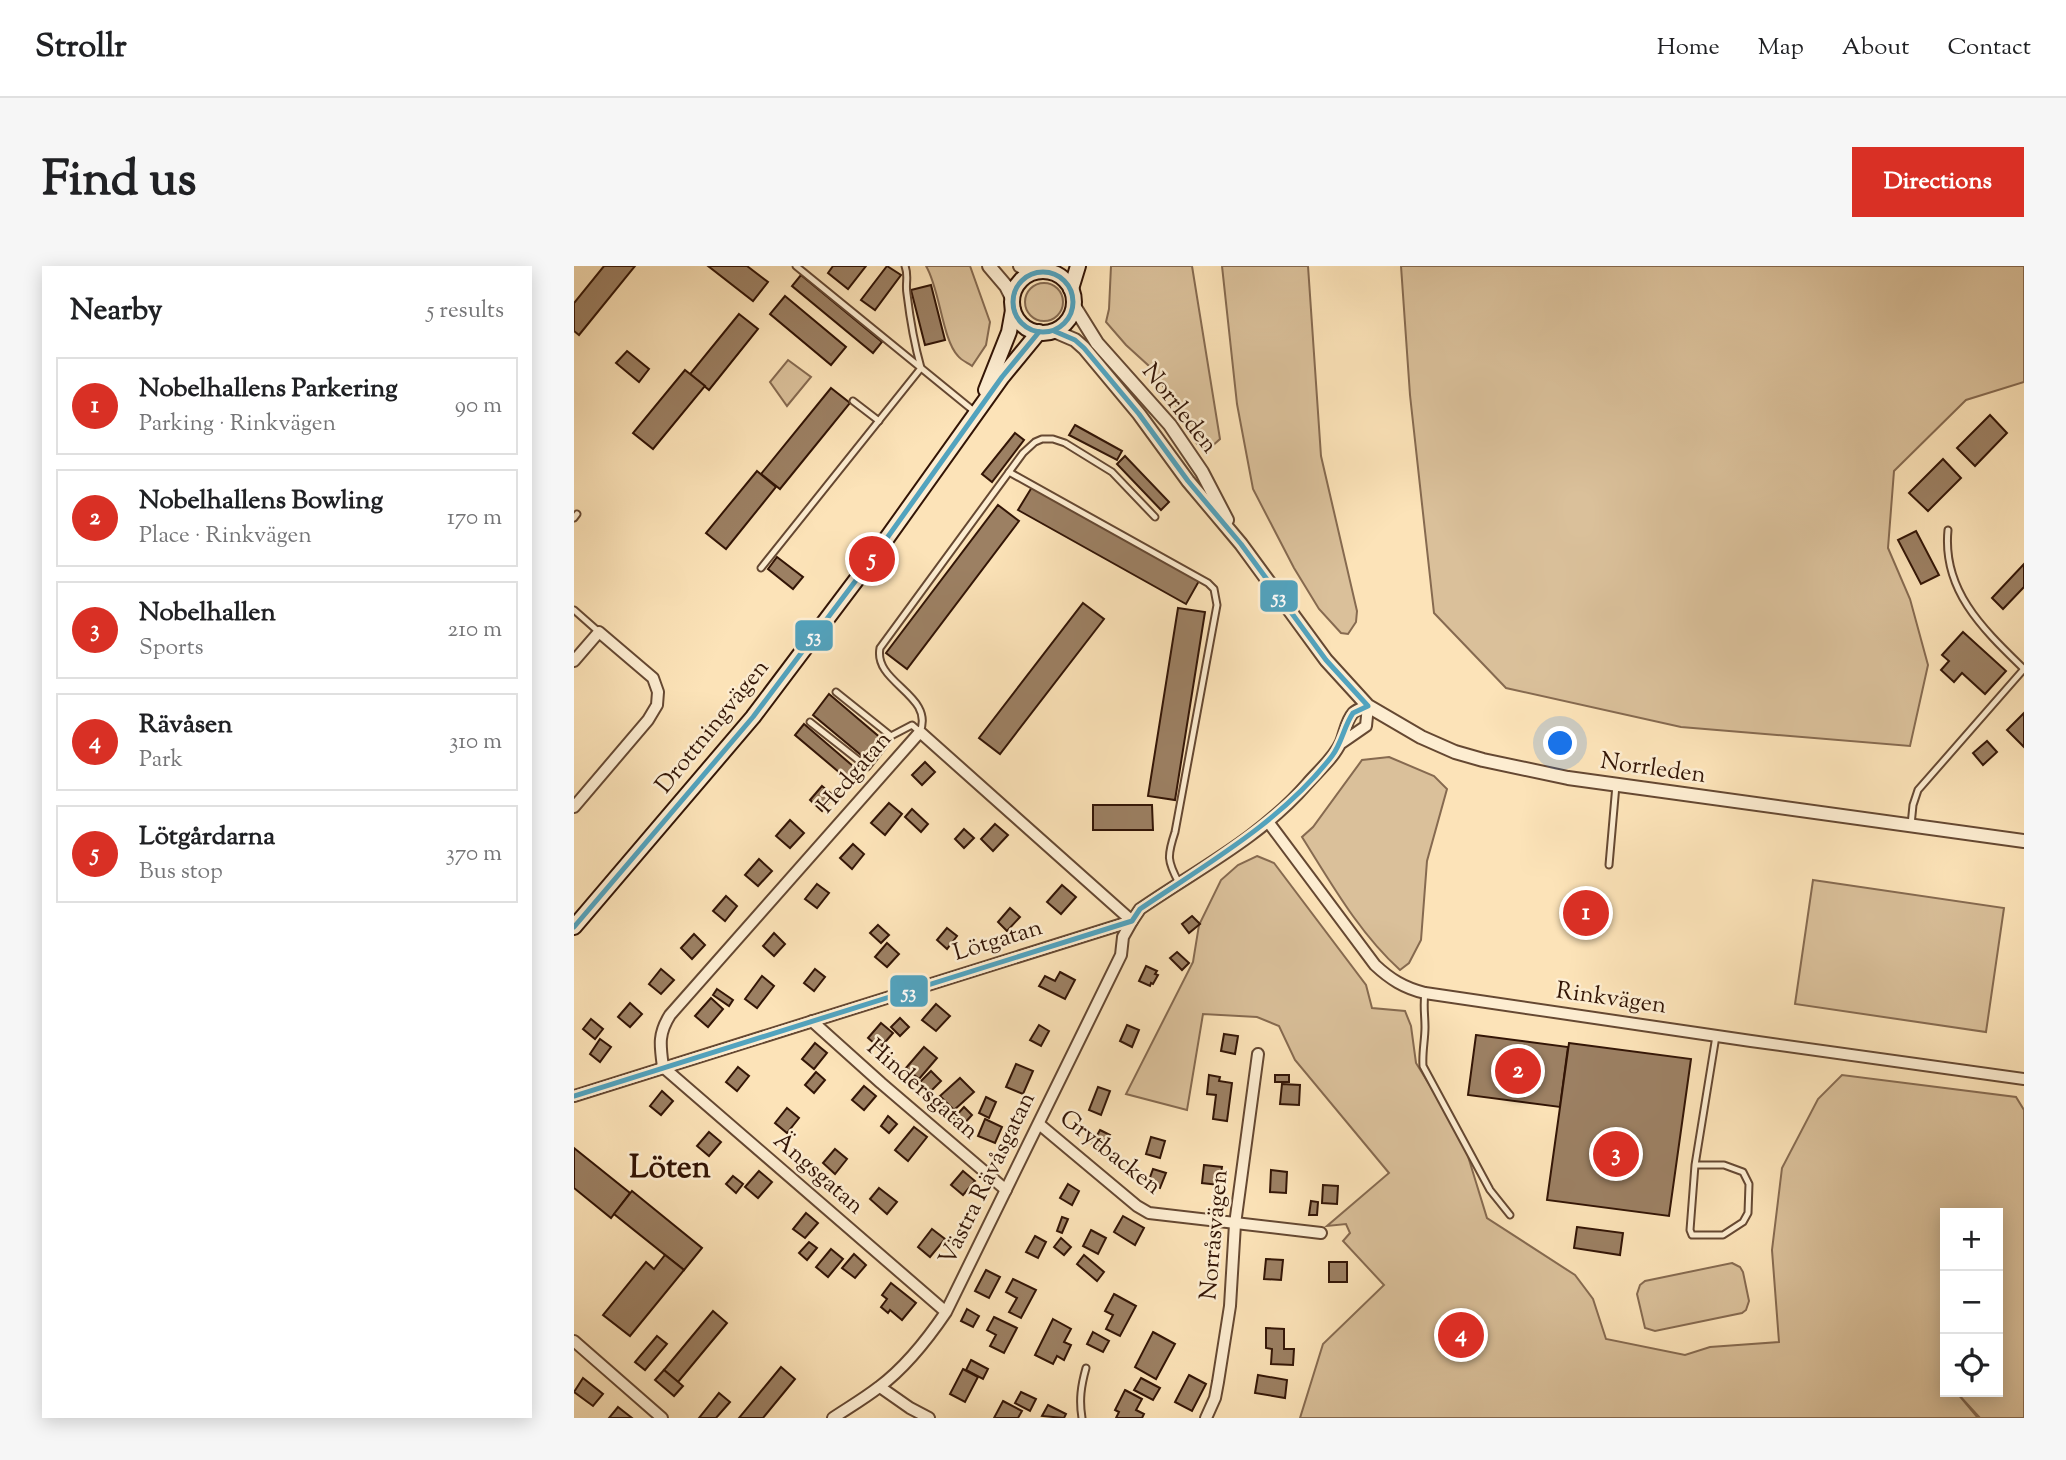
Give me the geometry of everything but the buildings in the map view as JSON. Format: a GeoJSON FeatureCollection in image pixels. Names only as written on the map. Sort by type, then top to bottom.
{"type":"FeatureCollection","features":[{"type":"Feature","properties":{"kind":"main road"},"geometry":{"type":"LineString","coordinates":[[1071,289],[1061,278],[1042,270],[1019,283],[1013,304],[1016,317],[1022,325],[1047,332],[1068,320],[1074,306],[1071,289],[1078,266]]}},
{"type":"Feature","properties":{"kind":"main road","name":"Drottningvägen"},"geometry":{"type":"LineString","coordinates":[[976,413],[1009,332],[1013,304]]}},
{"type":"Feature","properties":{"kind":"main road","name":"Drottningvägen"},"geometry":{"type":"LineString","coordinates":[[574,926],[753,717],[864,569],[1002,377],[1047,332]]}},
{"type":"Feature","properties":{"kind":"street"},"geometry":{"type":"LineString","coordinates":[[989,266],[1006,286],[1013,304]]}},
{"type":"Feature","properties":{"kind":"street"},"geometry":{"type":"LineString","coordinates":[[1020,266],[1042,270]]}},
{"type":"Feature","properties":{"kind":"street","name":"Norrleden"},"geometry":{"type":"LineString","coordinates":[[1074,306],[1097,343],[1170,425],[1202,472],[1241,544]]}},
{"type":"Feature","properties":{"kind":"street","name":"Norrleden"},"geometry":{"type":"LineString","coordinates":[[1047,332],[1075,340],[1084,348],[1241,544],[1326,660],[1368,706],[1421,737],[1455,752],[1512,768],[1616,785],[2024,841]]}},
{"type":"Feature","properties":{"kind":"street"},"geometry":{"type":"LineString","coordinates":[[574,807],[648,720],[657,705],[658,692],[653,678],[599,632],[575,657]]}},
{"type":"Feature","properties":{"kind":"street","name":"Lötgatan"},"geometry":{"type":"LineString","coordinates":[[574,1096],[1132,921],[1140,909],[1269,823],[1294,799],[1340,744],[1366,726],[1368,706],[1355,710],[1340,744]]}},
{"type":"Feature","properties":{"kind":"street","name":"Hedgatan"},"geometry":{"type":"LineString","coordinates":[[663,1067],[660,1047],[662,1028],[670,1015],[920,732],[1132,921]]}},
{"type":"Feature","properties":{"kind":"street","name":"Rinkvägen"},"geometry":{"type":"LineString","coordinates":[[1269,823],[1375,965],[1391,980],[1409,989],[2024,1079]]}},
{"type":"Feature","properties":{"kind":"street","name":"Västra Rävåsgatan"},"geometry":{"type":"LineString","coordinates":[[832,1418],[880,1387],[919,1349],[946,1312],[1121,956],[1123,937],[1132,921]]}},
{"type":"Feature","properties":{"kind":"street","name":"Hindersgatan"},"geometry":{"type":"LineString","coordinates":[[812,1021],[1006,1190]]}},
{"type":"Feature","properties":{"kind":"street","name":"Norråsvägen"},"geometry":{"type":"LineString","coordinates":[[1206,1418],[1215,1398],[1230,1306],[1235,1224],[1258,1054]]}},
{"type":"Feature","properties":{"kind":"street","name":"Ängsgatan"},"geometry":{"type":"LineString","coordinates":[[663,1067],[946,1312]]}},
{"type":"Feature","properties":{"kind":"street","name":"Grytbacken"},"geometry":{"type":"LineString","coordinates":[[1039,1124],[1137,1206],[1149,1213],[1321,1233]]}},
{"type":"Feature","properties":{"kind":"street"},"geometry":{"type":"LineString","coordinates":[[574,1341],[662,1418]]}},
{"type":"Feature","properties":{"kind":"street"},"geometry":{"type":"LineString","coordinates":[[880,1387],[907,1413],[929,1418]]}},
{"type":"Feature","properties":{"kind":"lane"},"geometry":{"type":"LineString","coordinates":[[796,266],[976,413]]}},
{"type":"Feature","properties":{"kind":"lane"},"geometry":{"type":"LineString","coordinates":[[905,266],[914,342],[921,368]]}},
{"type":"Feature","properties":{"kind":"lane"},"geometry":{"type":"LineString","coordinates":[[761,568],[921,368]]}},
{"type":"Feature","properties":{"kind":"lane"},"geometry":{"type":"LineString","coordinates":[[853,401],[879,421]]}},
{"type":"Feature","properties":{"kind":"lane"},"geometry":{"type":"LineString","coordinates":[[810,722],[867,767],[891,736],[912,725],[920,732],[923,724],[919,708],[881,666],[878,655],[880,648],[1023,453],[1035,442],[1053,439],[1065,443],[1112,472],[1155,517]]}},
{"type":"Feature","properties":{"kind":"lane"},"geometry":{"type":"LineString","coordinates":[[1009,472],[1208,583],[1214,589],[1217,605],[1168,858],[1179,883]]}},
{"type":"Feature","properties":{"kind":"lane"},"geometry":{"type":"LineString","coordinates":[[1911,825],[1918,790],[2024,669],[1968,609],[1952,575],[1946,548],[1948,530]]}},
{"type":"Feature","properties":{"kind":"lane"},"geometry":{"type":"LineString","coordinates":[[574,610],[599,632]]}},
{"type":"Feature","properties":{"kind":"lane"},"geometry":{"type":"LineString","coordinates":[[836,692],[891,736]]}},
{"type":"Feature","properties":{"kind":"lane"},"geometry":{"type":"LineString","coordinates":[[1609,865],[1616,785]]}},
{"type":"Feature","properties":{"kind":"lane"},"geometry":{"type":"LineString","coordinates":[[1425,993],[1423,1066],[1490,1189],[1510,1215]]}},
{"type":"Feature","properties":{"kind":"lane"},"geometry":{"type":"LineString","coordinates":[[1695,1165],[1724,1165],[1743,1172],[1749,1184],[1748,1213],[1743,1222],[1723,1235],[1692,1235],[1690,1230],[1695,1165],[1716,1036]]}},
{"type":"Feature","properties":{"kind":"lane"},"geometry":{"type":"LineString","coordinates":[[1082,1418],[1080,1388],[1086,1368]]}},
{"type":"Feature","properties":{"kind":"shaded area"},"geometry":{"type":"Polygon","coordinates":[[[926,266],[970,266],[990,322],[986,345],[972,366],[959,357],[948,338],[935,287],[926,266]]]}},
{"type":"Feature","properties":{"kind":"shaded area"},"geometry":{"type":"Polygon","coordinates":[[[1111,266],[1192,266],[1220,439],[1210,448],[1197,444],[1180,411],[1149,366],[1106,322],[1111,266]]]}},
{"type":"Feature","properties":{"kind":"shaded area"},"geometry":{"type":"Polygon","coordinates":[[[1222,266],[1308,266],[1321,456],[1357,611],[1356,622],[1348,634],[1341,633],[1319,609],[1294,568],[1253,489],[1237,404],[1222,266]]]}},
{"type":"Feature","properties":{"kind":"shaded area"},"geometry":{"type":"Polygon","coordinates":[[[1401,266],[2024,266],[2024,382],[1966,400],[1894,471],[1888,548],[1910,599],[1928,665],[1910,746],[1681,727],[1506,688],[1434,613],[1410,395],[1401,266]]]}},
{"type":"Feature","properties":{"kind":"shaded area"},"geometry":{"type":"Polygon","coordinates":[[[1044,283],[1057,289],[1063,302],[1057,315],[1044,321],[1031,315],[1025,302],[1031,289],[1044,283]]]}},
{"type":"Feature","properties":{"kind":"shaded area"},"geometry":{"type":"Polygon","coordinates":[[[788,360],[811,377],[787,406],[770,382],[788,360]]]}},
{"type":"Feature","properties":{"kind":"shaded area"},"geometry":{"type":"Polygon","coordinates":[[[1389,757],[1434,776],[1447,789],[1427,861],[1421,940],[1409,963],[1400,970],[1359,924],[1302,837],[1313,827],[1362,760],[1389,757]]]}},
{"type":"Feature","properties":{"kind":"shaded area"},"geometry":{"type":"Polygon","coordinates":[[[1257,856],[1274,863],[1366,985],[1372,1008],[1405,1011],[1411,1026],[1416,1063],[1453,1123],[1467,1153],[1487,1218],[1575,1275],[1593,1299],[1606,1339],[1685,1355],[1710,1347],[1779,1342],[1772,1250],[1782,1168],[1818,1099],[1842,1075],[2016,1097],[2024,1110],[2024,1418],[1980,1418],[1961,1397],[2003,1397],[2003,1208],[1940,1208],[1940,1397],[1960,1397],[1978,1418],[1300,1418],[1323,1344],[1384,1285],[1343,1241],[1350,1233],[1346,1224],[1327,1226],[1389,1173],[1295,1060],[1279,1026],[1257,1017],[1203,1014],[1187,1110],[1126,1094],[1193,962],[1199,925],[1221,880],[1238,865],[1257,856]]]}},
{"type":"Feature","properties":{"kind":"shaded area"},"geometry":{"type":"Polygon","coordinates":[[[1813,880],[2004,908],[1986,1032],[1795,1004],[1813,880]]]}},
{"type":"Feature","properties":{"kind":"shaded area"},"geometry":{"type":"Polygon","coordinates":[[[1732,1263],[1743,1272],[1749,1301],[1742,1313],[1655,1331],[1645,1328],[1637,1294],[1640,1285],[1645,1281],[1732,1263]]]}},
{"type":"Feature","properties":{"kind":"transit line","name":"53"},"geometry":{"type":"LineString","coordinates":[[1037,272],[1049,272],[1065,280],[1071,290],[1073,302],[1071,314],[1065,324],[1049,332],[1037,332],[1021,324],[1013,308],[1013,296],[1021,280],[1037,272]]}},
{"type":"Feature","properties":{"kind":"transit line","name":"53"},"geometry":{"type":"LineString","coordinates":[[574,1096],[1132,921],[1140,909],[1217,858],[1290,801],[1332,756],[1353,713],[1368,706],[1326,660],[1241,544],[1084,348],[1075,340],[1054,331]]}},
{"type":"Feature","properties":{"kind":"transit line","name":"53"},"geometry":{"type":"LineString","coordinates":[[574,927],[753,717],[872,559],[1002,377],[1039,332]]}},
{"type":"Feature","properties":{"kind":"place","name":"Lötgårdarna"},"geometry":{"type":"Point","coordinates":[872,559]}},
{"type":"Feature","properties":{"kind":"place","name":"Nobelhallens Parkering"},"geometry":{"type":"Point","coordinates":[1586,913]}},
{"type":"Feature","properties":{"kind":"place","name":"Nobelhallens Bowling"},"geometry":{"type":"Point","coordinates":[1518,1071]}},
{"type":"Feature","properties":{"kind":"place","name":"Nobelhallen"},"geometry":{"type":"Point","coordinates":[1616,1154]}},
{"type":"Feature","properties":{"kind":"place","name":"Rävåsen"},"geometry":{"type":"Point","coordinates":[1461,1335]}},
{"type":"Feature","properties":{"kind":"district","name":"Löten"},"geometry":{"type":"Point","coordinates":[670,1169]}}]}
